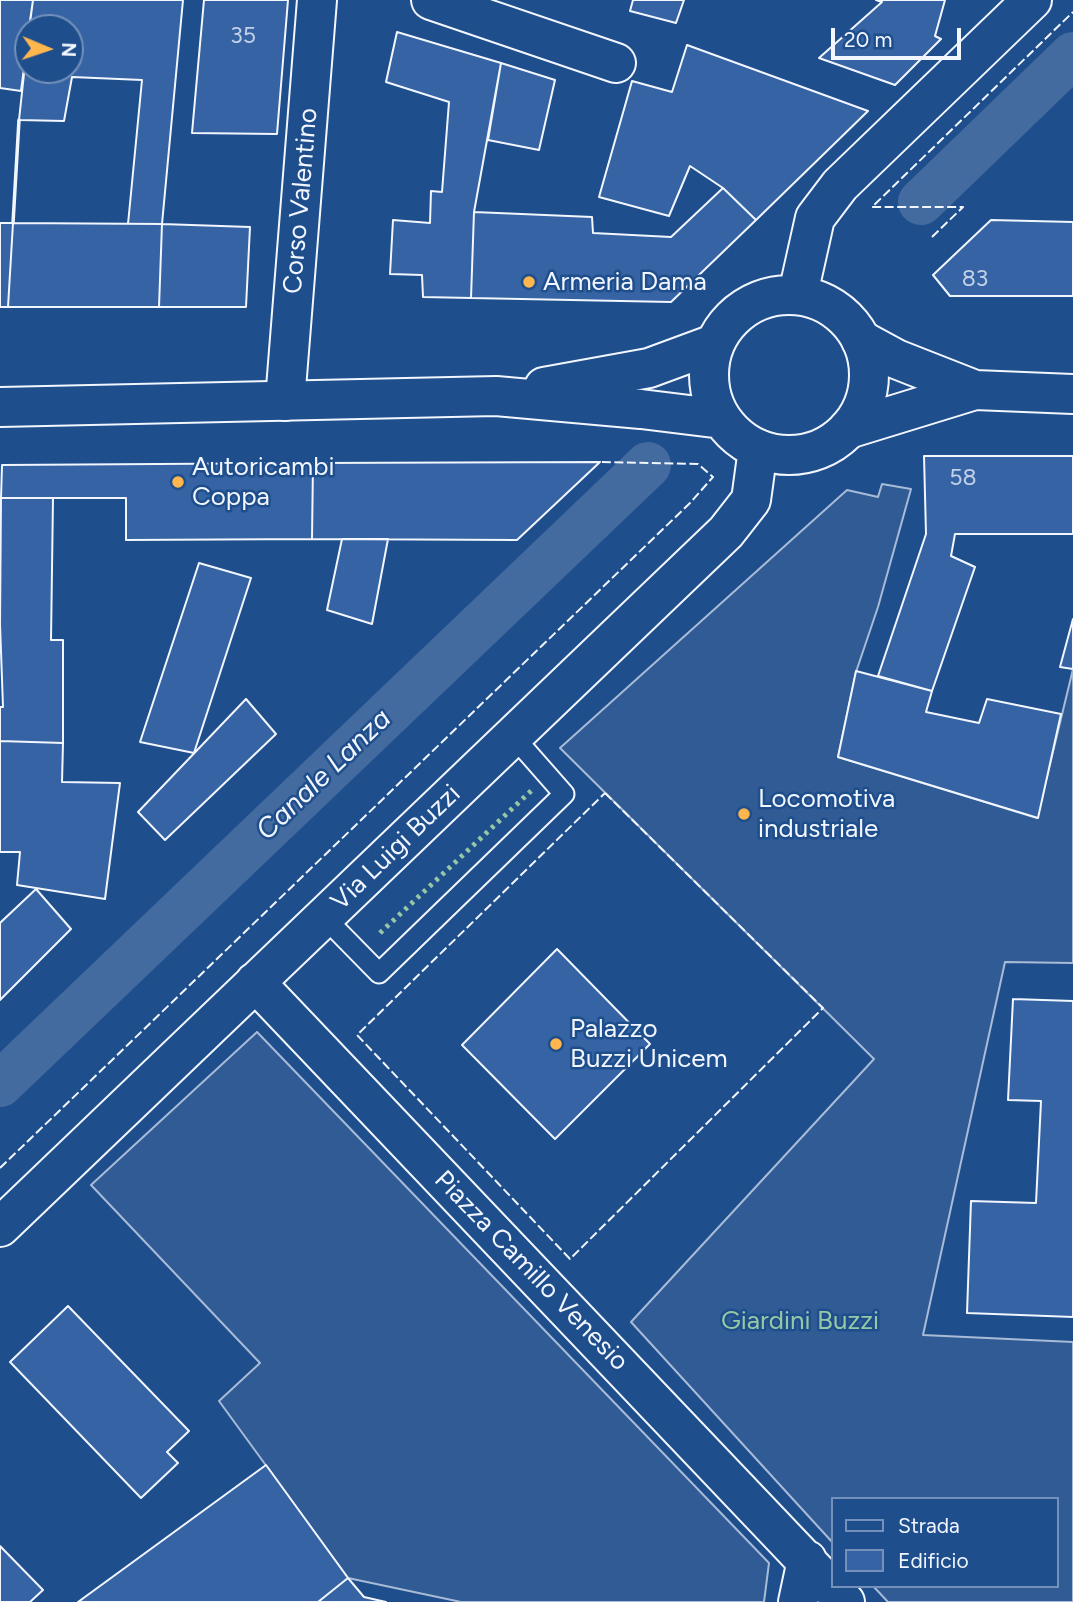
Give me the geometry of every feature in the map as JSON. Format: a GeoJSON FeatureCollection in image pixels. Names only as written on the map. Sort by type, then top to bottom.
{"type":"FeatureCollection","features":[{"type":"Feature","properties":{"kind":"street","name":"Corso Valentino"},"geometry":{"type":"LineString","coordinates":[[285,401],[317,0]]}},
{"type":"Feature","properties":{"kind":"street"},"geometry":{"type":"LineString","coordinates":[[431,0],[616,63]]}},
{"type":"Feature","properties":{"kind":"street"},"geometry":{"type":"LineString","coordinates":[[799,294],[815,218],[840,185],[1032,0]]}},
{"type":"Feature","properties":{"kind":"street"},"geometry":{"type":"LineString","coordinates":[[799,294],[836,309],[850,323],[861,340],[869,363],[868,387],[861,409],[848,429],[829,444],[807,453],[782,455],[758,449],[738,437],[722,419],[711,395],[708,369],[714,344],[728,322],[748,305],[772,296],[799,294]]}},
{"type":"Feature","properties":{"kind":"street"},"geometry":{"type":"LineString","coordinates":[[861,340],[896,359],[975,390],[1073,394]]}},
{"type":"Feature","properties":{"kind":"street"},"geometry":{"type":"LineString","coordinates":[[496,397],[649,368],[714,344]]}},
{"type":"Feature","properties":{"kind":"street"},"geometry":{"type":"LineString","coordinates":[[848,429],[975,390]]}},
{"type":"Feature","properties":{"kind":"street"},"geometry":{"type":"LineString","coordinates":[[0,407],[496,397],[641,409],[722,419]]}},
{"type":"Feature","properties":{"kind":"street","name":"Via Luigi Buzzi"},"geometry":{"type":"LineString","coordinates":[[0,1227],[726,532],[751,500],[758,449]]}},
{"type":"Feature","properties":{"kind":"street","name":"Piazza Camillo Venesio"},"geometry":{"type":"LineString","coordinates":[[255,982],[832,1588]]}},
{"type":"Feature","properties":{"kind":"street"},"geometry":{"type":"LineString","coordinates":[[798,1602],[807,1560]]}},
{"type":"Feature","properties":{"kind":"street","name":"Piazza Camillo Venesio"},"geometry":{"type":"LineString","coordinates":[[832,1588],[845,1602]]}},
{"type":"Feature","properties":{"kind":"lane"},"geometry":{"type":"LineString","coordinates":[[324,917],[379,973],[565,794],[513,736]]}},
{"type":"Feature","properties":{"kind":"shaded area","name":"Giardini Buzzi"},"geometry":{"type":"Polygon","coordinates":[[[882,484],[911,489],[878,607],[856,672],[838,757],[1037,818],[1073,669],[1073,963],[1005,962],[923,1335],[1073,1342],[1073,1602],[888,1602],[875,1588],[1059,1588],[1059,1497],[832,1497],[832,1542],[631,1322],[874,1059],[560,748],[847,490],[878,497],[882,484]]]}},
{"type":"Feature","properties":{"kind":"shaded area"},"geometry":{"type":"Polygon","coordinates":[[[257,1032],[769,1563],[764,1602],[461,1602],[348,1578],[219,1401],[260,1363],[91,1185],[257,1032]]]}},
{"type":"Feature","properties":{"kind":"building"},"geometry":{"type":"Polygon","coordinates":[[[0,0],[33,0],[31,14],[14,14],[14,84],[22,84],[21,91],[0,88],[0,0]]]}},
{"type":"Feature","properties":{"kind":"building"},"geometry":{"type":"Polygon","coordinates":[[[33,0],[183,0],[162,224],[128,224],[142,80],[84,78],[84,14],[31,14],[33,0]]]}},
{"type":"Feature","properties":{"kind":"building"},"geometry":{"type":"Polygon","coordinates":[[[204,0],[288,0],[277,134],[192,133],[204,0]]]}},
{"type":"Feature","properties":{"kind":"building"},"geometry":{"type":"Polygon","coordinates":[[[633,0],[684,0],[676,23],[630,11],[633,0]]]}},
{"type":"Feature","properties":{"kind":"building"},"geometry":{"type":"Polygon","coordinates":[[[876,0],[945,0],[935,36],[941,39],[895,85],[819,58],[882,2],[876,0]]]}},
{"type":"Feature","properties":{"kind":"building"},"geometry":{"type":"Polygon","coordinates":[[[397,32],[501,63],[474,212],[471,298],[423,297],[422,275],[390,274],[393,220],[430,223],[431,191],[442,192],[449,102],[386,82],[397,32]]]}},
{"type":"Feature","properties":{"kind":"building"},"geometry":{"type":"Polygon","coordinates":[[[687,45],[868,111],[756,220],[723,188],[690,166],[669,216],[599,197],[632,81],[672,92],[687,45]]]}},
{"type":"Feature","properties":{"kind":"building"},"geometry":{"type":"Polygon","coordinates":[[[501,63],[555,80],[539,150],[488,140],[501,63]]]}},
{"type":"Feature","properties":{"kind":"building"},"geometry":{"type":"Polygon","coordinates":[[[23,84],[71,84],[64,121],[19,120],[23,84]]]}},
{"type":"Feature","properties":{"kind":"building"},"geometry":{"type":"Polygon","coordinates":[[[723,188],[756,220],[671,302],[471,298],[474,212],[592,217],[593,233],[671,237],[723,188]]]}},
{"type":"Feature","properties":{"kind":"building"},"geometry":{"type":"Polygon","coordinates":[[[991,220],[1073,222],[1073,296],[950,296],[933,275],[991,220]]]}},
{"type":"Feature","properties":{"kind":"building"},"geometry":{"type":"Polygon","coordinates":[[[0,223],[13,223],[8,307],[0,307],[0,223]]]}},
{"type":"Feature","properties":{"kind":"building"},"geometry":{"type":"Polygon","coordinates":[[[13,223],[162,224],[159,307],[8,307],[13,223]]]}},
{"type":"Feature","properties":{"kind":"building"},"geometry":{"type":"Polygon","coordinates":[[[162,224],[250,227],[246,307],[159,307],[162,224]]]}},
{"type":"Feature","properties":{"kind":"building"},"geometry":{"type":"Polygon","coordinates":[[[924,456],[1073,456],[1073,534],[955,534],[951,556],[975,567],[932,691],[878,676],[926,534],[924,456]]]}},
{"type":"Feature","properties":{"kind":"building"},"geometry":{"type":"Polygon","coordinates":[[[600,462],[517,540],[312,539],[313,463],[600,462]]]}},
{"type":"Feature","properties":{"kind":"building"},"geometry":{"type":"Polygon","coordinates":[[[313,463],[312,539],[126,540],[126,498],[1,498],[2,465],[313,463]]]}},
{"type":"Feature","properties":{"kind":"building"},"geometry":{"type":"Polygon","coordinates":[[[1,498],[53,498],[51,640],[63,640],[63,743],[0,741],[0,707],[3,707],[0,624],[1,498]]]}},
{"type":"Feature","properties":{"kind":"building"},"geometry":{"type":"Polygon","coordinates":[[[342,539],[388,539],[372,624],[327,610],[342,539]]]}},
{"type":"Feature","properties":{"kind":"building"},"geometry":{"type":"Polygon","coordinates":[[[199,563],[251,578],[194,753],[140,742],[199,563]]]}},
{"type":"Feature","properties":{"kind":"building"},"geometry":{"type":"Polygon","coordinates":[[[1073,619],[1073,669],[1060,667],[1073,619]]]}},
{"type":"Feature","properties":{"kind":"building"},"geometry":{"type":"Polygon","coordinates":[[[856,671],[932,691],[926,712],[979,723],[987,699],[1061,714],[1038,818],[838,757],[856,671]]]}},
{"type":"Feature","properties":{"kind":"building"},"geometry":{"type":"Polygon","coordinates":[[[246,699],[276,734],[165,840],[138,812],[246,699]]]}},
{"type":"Feature","properties":{"kind":"building"},"geometry":{"type":"Polygon","coordinates":[[[0,741],[63,743],[62,782],[120,783],[105,899],[17,885],[20,852],[0,852],[0,741]]]}},
{"type":"Feature","properties":{"kind":"building"},"geometry":{"type":"Polygon","coordinates":[[[36,889],[71,929],[0,1000],[0,923],[36,889]]]}},
{"type":"Feature","properties":{"kind":"building","name":"Palazzo Buzzi Unicem"},"geometry":{"type":"Polygon","coordinates":[[[557,949],[650,1044],[555,1139],[462,1045],[557,949]]]}},
{"type":"Feature","properties":{"kind":"building"},"geometry":{"type":"Polygon","coordinates":[[[1013,999],[1073,1001],[1073,1317],[967,1313],[971,1201],[1036,1203],[1041,1101],[1008,1100],[1013,999]]]}},
{"type":"Feature","properties":{"kind":"building"},"geometry":{"type":"Polygon","coordinates":[[[68,1306],[189,1431],[167,1452],[178,1463],[141,1498],[10,1362],[68,1306]]]}},
{"type":"Feature","properties":{"kind":"building"},"geometry":{"type":"Polygon","coordinates":[[[266,1465],[348,1578],[318,1602],[78,1602],[266,1465]]]}},
{"type":"Feature","properties":{"kind":"building"},"geometry":{"type":"Polygon","coordinates":[[[0,1546],[43,1590],[30,1602],[0,1602],[0,1546]]]}},
{"type":"Feature","properties":{"kind":"building"},"geometry":{"type":"Polygon","coordinates":[[[348,1578],[364,1597],[386,1602],[318,1602],[348,1578]]]}},
{"type":"Feature","properties":{"kind":"waterway","name":"Canale Lanza"},"geometry":{"type":"LineString","coordinates":[[921,202],[1073,55]]}},
{"type":"Feature","properties":{"kind":"waterway","name":"Canale Lanza"},"geometry":{"type":"LineString","coordinates":[[0,1084],[648,465]]}},
{"type":"Feature","properties":{"kind":"hedge"},"geometry":{"type":"LineString","coordinates":[[380,933],[532,790]]}},
{"type":"Feature","properties":{"kind":"fence"},"geometry":{"type":"LineString","coordinates":[[932,237],[963,207],[872,207],[1073,12]]}},
{"type":"Feature","properties":{"kind":"fence"},"geometry":{"type":"LineString","coordinates":[[0,1168],[690,503],[713,477],[698,464],[600,462]]}},
{"type":"Feature","properties":{"kind":"fence"},"geometry":{"type":"LineString","coordinates":[[605,793],[823,1008],[570,1259],[357,1035],[605,793]]}},
{"type":"Feature","properties":{"kind":"wall"},"geometry":{"type":"LineString","coordinates":[[13,223],[19,120]]}},
{"type":"Feature","properties":{"kind":"place","name":"Armeria Dama"},"geometry":{"type":"Point","coordinates":[529,282]}},
{"type":"Feature","properties":{"kind":"place","name":"Autoricambi Coppa"},"geometry":{"type":"Point","coordinates":[178,482]}},
{"type":"Feature","properties":{"kind":"place","name":"Locomotiva industriale"},"geometry":{"type":"Point","coordinates":[744,814]}},
{"type":"Feature","properties":{"kind":"place","name":"Palazzo Buzzi Unicem"},"geometry":{"type":"Point","coordinates":[556,1044]}}]}
